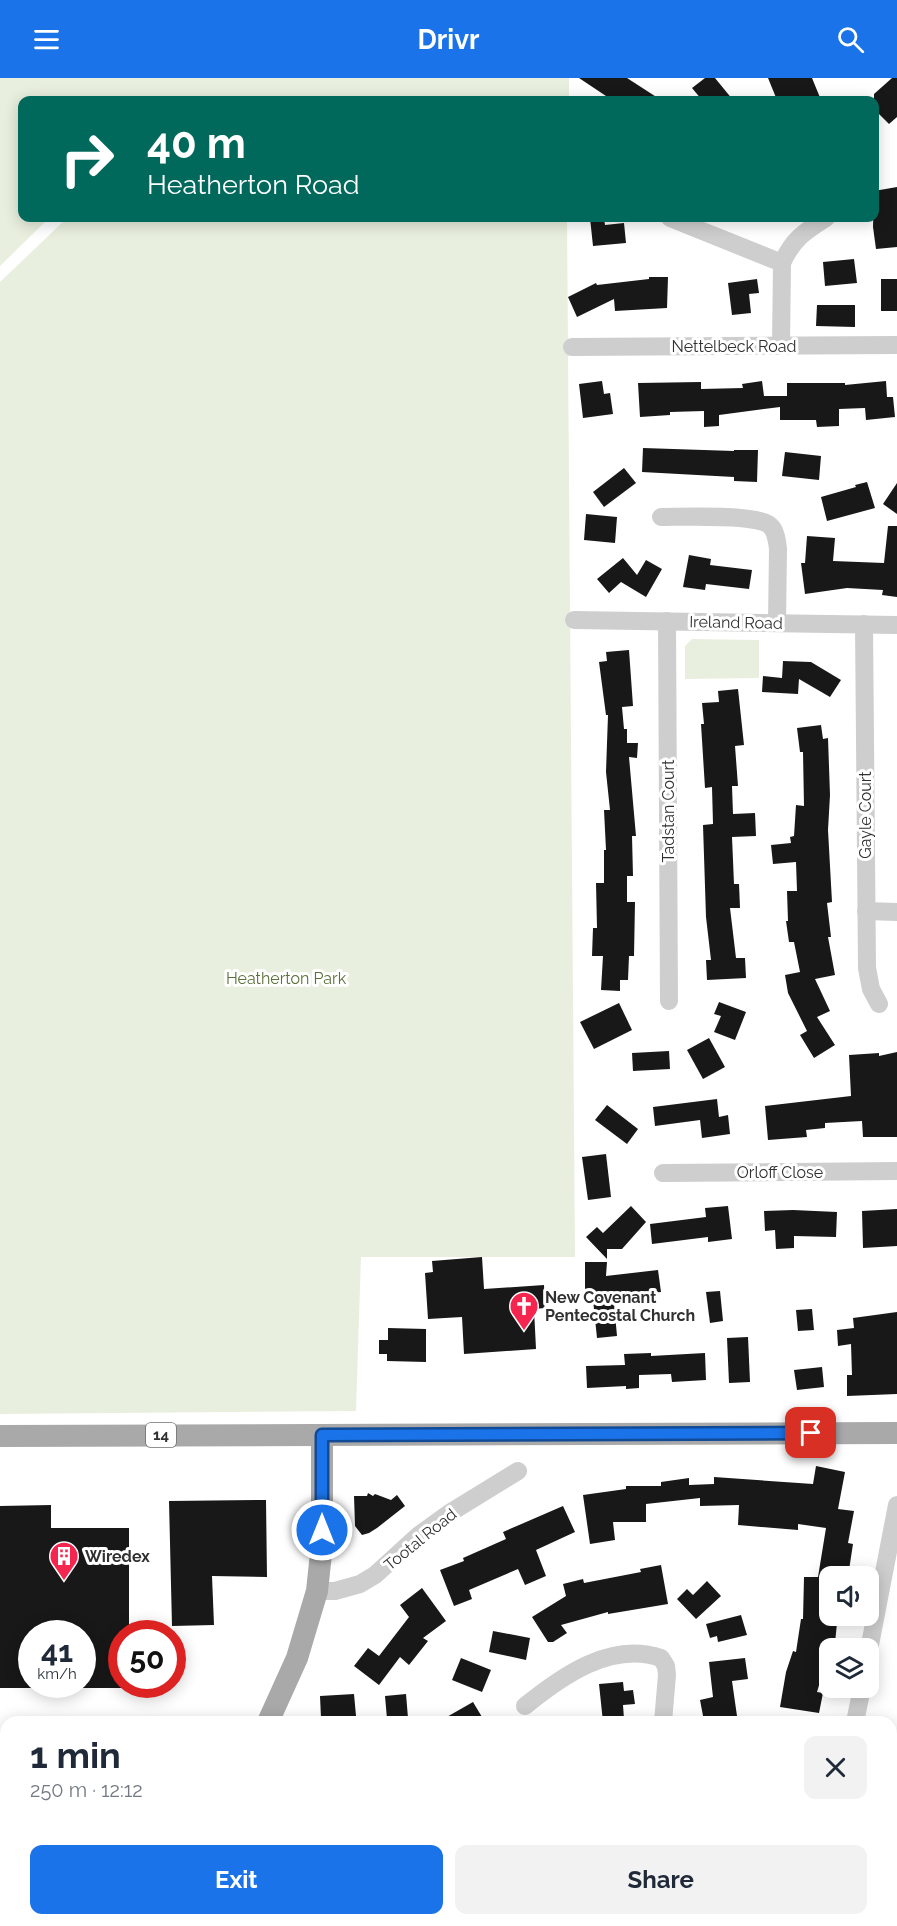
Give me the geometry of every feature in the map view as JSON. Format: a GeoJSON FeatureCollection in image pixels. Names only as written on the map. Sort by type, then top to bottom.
{"type":"FeatureCollection","features":[{"type":"Feature","properties":{"kind":"main road","name":"14"},"geometry":{"type":"LineString","coordinates":[[0,1436],[515,1436],[897,1432]]}},
{"type":"Feature","properties":{"kind":"main road"},"geometry":{"type":"LineString","coordinates":[[271,1716],[297,1658],[317,1591],[322,1544],[322,1435]]}},
{"type":"Feature","properties":{"kind":"street"},"geometry":{"type":"LineString","coordinates":[[680,222],[782,263]]}},
{"type":"Feature","properties":{"kind":"street"},"geometry":{"type":"LineString","coordinates":[[782,345],[782,263],[795,240],[820,222]]}},
{"type":"Feature","properties":{"kind":"street","name":"Nettelbeck Road"},"geometry":{"type":"LineString","coordinates":[[572,347],[897,345]]}},
{"type":"Feature","properties":{"kind":"street"},"geometry":{"type":"LineString","coordinates":[[661,517],[750,519],[771,527],[778,549],[777,623]]}},
{"type":"Feature","properties":{"kind":"street","name":"Ireland Road"},"geometry":{"type":"LineString","coordinates":[[574,620],[897,625]]}},
{"type":"Feature","properties":{"kind":"street","name":"Tadstan Court"},"geometry":{"type":"LineString","coordinates":[[668,621],[669,1001]]}},
{"type":"Feature","properties":{"kind":"street","name":"Gayle Court"},"geometry":{"type":"LineString","coordinates":[[864,624],[867,968],[871,989],[879,1004]]}},
{"type":"Feature","properties":{"kind":"street"},"geometry":{"type":"LineString","coordinates":[[866,911],[897,912]]}},
{"type":"Feature","properties":{"kind":"street","name":"Orloff Close"},"geometry":{"type":"LineString","coordinates":[[663,1173],[897,1171]]}},
{"type":"Feature","properties":{"kind":"street","name":"Tootal Road"},"geometry":{"type":"LineString","coordinates":[[317,1591],[335,1591],[360,1584],[375,1575],[428,1528],[518,1471]]}},
{"type":"Feature","properties":{"kind":"street"},"geometry":{"type":"LineString","coordinates":[[871,1638],[897,1505]]}},
{"type":"Feature","properties":{"kind":"street"},"geometry":{"type":"LineString","coordinates":[[525,1706],[541,1693],[593,1661],[630,1654],[666,1654],[667,1675],[664,1716]]}},
{"type":"Feature","properties":{"kind":"street"},"geometry":{"type":"LineString","coordinates":[[856,1716],[860,1698]]}},
{"type":"Feature","properties":{"kind":"green space"},"geometry":{"type":"Polygon","coordinates":[[[0,78],[569,78],[569,96],[18,96],[18,222],[45,222],[0,266],[0,78]]]}},
{"type":"Feature","properties":{"kind":"green space","name":"Heatherton Park"},"geometry":{"type":"Polygon","coordinates":[[[63,222],[567,222],[575,1257],[361,1257],[356,1411],[0,1414],[0,282],[63,222]]]}},
{"type":"Feature","properties":{"kind":"green space"},"geometry":{"type":"Polygon","coordinates":[[[692,639],[759,640],[759,678],[685,679],[685,646],[692,639]]]}},
{"type":"Feature","properties":{"kind":"building"},"geometry":{"type":"Polygon","coordinates":[[[579,78],[627,78],[655,96],[606,96],[579,78]]]}},
{"type":"Feature","properties":{"kind":"building"},"geometry":{"type":"Polygon","coordinates":[[[705,78],[715,78],[730,96],[699,96],[692,88],[705,78]]]}},
{"type":"Feature","properties":{"kind":"building"},"geometry":{"type":"Polygon","coordinates":[[[768,78],[812,78],[819,96],[775,96],[768,78]]]}},
{"type":"Feature","properties":{"kind":"building"},"geometry":{"type":"Polygon","coordinates":[[[892,78],[897,78],[897,117],[889,124],[879,114],[879,96],[874,96],[892,78]]]}},
{"type":"Feature","properties":{"kind":"building"},"geometry":{"type":"Polygon","coordinates":[[[897,187],[897,247],[876,249],[873,222],[879,222],[879,190],[897,187]]]}},
{"type":"Feature","properties":{"kind":"building"},"geometry":{"type":"Polygon","coordinates":[[[590,222],[605,222],[605,225],[624,223],[626,243],[593,246],[590,222]]]}},
{"type":"Feature","properties":{"kind":"building"},"geometry":{"type":"Polygon","coordinates":[[[854,259],[857,283],[825,286],[823,262],[854,259]]]}},
{"type":"Feature","properties":{"kind":"building"},"geometry":{"type":"Polygon","coordinates":[[[649,277],[668,277],[667,308],[615,311],[614,299],[577,317],[568,297],[596,283],[597,285],[649,279],[649,277]]]}},
{"type":"Feature","properties":{"kind":"building"},"geometry":{"type":"Polygon","coordinates":[[[757,279],[759,293],[749,294],[751,313],[732,315],[728,283],[757,279]]]}},
{"type":"Feature","properties":{"kind":"building"},"geometry":{"type":"Polygon","coordinates":[[[881,279],[897,279],[897,311],[881,311],[881,279]]]}},
{"type":"Feature","properties":{"kind":"building"},"geometry":{"type":"Polygon","coordinates":[[[817,305],[855,305],[855,327],[816,326],[817,305]]]}},
{"type":"Feature","properties":{"kind":"building"},"geometry":{"type":"Polygon","coordinates":[[[602,381],[604,394],[610,393],[613,414],[583,418],[579,384],[602,381]]]}},
{"type":"Feature","properties":{"kind":"building"},"geometry":{"type":"Polygon","coordinates":[[[762,381],[764,396],[787,396],[787,383],[845,383],[845,385],[886,381],[887,397],[893,397],[895,417],[866,420],[865,408],[839,409],[839,426],[817,427],[816,420],[780,420],[780,407],[719,415],[719,426],[704,427],[704,411],[670,412],[670,415],[640,417],[638,383],[701,382],[701,389],[743,388],[742,384],[762,381]]]}},
{"type":"Feature","properties":{"kind":"building"},"geometry":{"type":"Polygon","coordinates":[[[643,448],[758,450],[757,482],[734,481],[734,477],[642,472],[643,448]]]}},
{"type":"Feature","properties":{"kind":"building"},"geometry":{"type":"Polygon","coordinates":[[[785,452],[821,456],[819,480],[782,476],[785,452]]]}},
{"type":"Feature","properties":{"kind":"building"},"geometry":{"type":"Polygon","coordinates":[[[624,468],[636,483],[604,507],[593,492],[624,468]]]}},
{"type":"Feature","properties":{"kind":"building"},"geometry":{"type":"Polygon","coordinates":[[[867,482],[875,508],[827,521],[821,497],[867,482]]]}},
{"type":"Feature","properties":{"kind":"building"},"geometry":{"type":"Polygon","coordinates":[[[897,483],[897,514],[883,504],[897,483]]]}},
{"type":"Feature","properties":{"kind":"building"},"geometry":{"type":"Polygon","coordinates":[[[586,514],[617,517],[615,543],[584,540],[586,514]]]}},
{"type":"Feature","properties":{"kind":"building"},"geometry":{"type":"Polygon","coordinates":[[[888,526],[897,526],[897,597],[882,595],[883,590],[847,588],[805,594],[801,563],[805,563],[807,536],[835,538],[833,561],[884,563],[888,526]]]}},
{"type":"Feature","properties":{"kind":"building"},"geometry":{"type":"Polygon","coordinates":[[[689,555],[711,559],[710,565],[752,570],[749,589],[706,584],[705,590],[683,587],[689,555]]]}},
{"type":"Feature","properties":{"kind":"building"},"geometry":{"type":"Polygon","coordinates":[[[623,558],[637,575],[646,560],[662,569],[646,597],[621,582],[609,593],[597,579],[623,558]]]}},
{"type":"Feature","properties":{"kind":"building"},"geometry":{"type":"Polygon","coordinates":[[[629,650],[633,706],[622,707],[624,729],[627,729],[627,743],[638,743],[637,758],[629,757],[636,836],[632,836],[633,876],[627,876],[627,902],[635,902],[634,956],[629,956],[628,980],[620,980],[620,991],[601,990],[603,956],[592,956],[593,928],[597,928],[596,883],[604,883],[604,850],[606,850],[604,810],[610,810],[606,772],[608,715],[606,715],[599,662],[607,661],[606,652],[629,650]]]}},
{"type":"Feature","properties":{"kind":"building"},"geometry":{"type":"Polygon","coordinates":[[[783,661],[811,662],[841,680],[830,697],[799,679],[798,694],[762,692],[763,676],[782,678],[783,661]]]}},
{"type":"Feature","properties":{"kind":"building"},"geometry":{"type":"Polygon","coordinates":[[[738,689],[744,745],[735,746],[738,786],[732,786],[733,814],[755,813],[756,836],[732,837],[734,884],[739,884],[740,908],[730,908],[736,958],[745,958],[746,978],[707,980],[706,960],[711,960],[706,917],[703,825],[713,824],[712,787],[705,788],[702,703],[719,702],[718,691],[738,689]]]}},
{"type":"Feature","properties":{"kind":"building"},"geometry":{"type":"Polygon","coordinates":[[[821,725],[823,739],[828,738],[830,795],[828,830],[832,902],[827,903],[831,937],[828,937],[835,975],[815,979],[830,1011],[817,1017],[835,1045],[814,1058],[800,1035],[807,1031],[788,993],[785,975],[800,972],[794,942],[789,942],[786,921],[788,921],[787,891],[797,891],[796,862],[773,864],[771,845],[791,843],[790,837],[794,836],[796,805],[804,806],[803,752],[800,752],[797,728],[821,725]]]}},
{"type":"Feature","properties":{"kind":"building"},"geometry":{"type":"Polygon","coordinates":[[[719,1002],[746,1012],[735,1040],[714,1032],[721,1016],[714,1014],[719,1002]]]}},
{"type":"Feature","properties":{"kind":"building"},"geometry":{"type":"Polygon","coordinates":[[[619,1003],[632,1030],[594,1049],[580,1022],[619,1003]]]}},
{"type":"Feature","properties":{"kind":"building"},"geometry":{"type":"Polygon","coordinates":[[[709,1038],[725,1067],[703,1079],[687,1050],[709,1038]]]}},
{"type":"Feature","properties":{"kind":"building"},"geometry":{"type":"Polygon","coordinates":[[[669,1051],[670,1069],[633,1071],[632,1053],[669,1051]]]}},
{"type":"Feature","properties":{"kind":"building"},"geometry":{"type":"Polygon","coordinates":[[[897,1052],[897,1137],[863,1137],[862,1121],[825,1123],[825,1128],[806,1130],[807,1137],[768,1140],[765,1106],[851,1096],[849,1055],[879,1053],[879,1056],[897,1052]]]}},
{"type":"Feature","properties":{"kind":"building"},"geometry":{"type":"Polygon","coordinates":[[[717,1099],[719,1117],[728,1115],[730,1134],[702,1138],[700,1120],[655,1126],[653,1107],[717,1099]]]}},
{"type":"Feature","properties":{"kind":"building"},"geometry":{"type":"Polygon","coordinates":[[[607,1105],[638,1129],[627,1144],[595,1120],[607,1105]]]}},
{"type":"Feature","properties":{"kind":"building"},"geometry":{"type":"Polygon","coordinates":[[[606,1154],[611,1197],[588,1200],[582,1157],[606,1154]]]}},
{"type":"Feature","properties":{"kind":"building"},"geometry":{"type":"Polygon","coordinates":[[[631,1206],[646,1222],[622,1249],[607,1249],[607,1259],[586,1237],[597,1227],[603,1233],[631,1206]]]}},
{"type":"Feature","properties":{"kind":"building"},"geometry":{"type":"Polygon","coordinates":[[[728,1206],[732,1239],[708,1242],[708,1237],[652,1244],[650,1224],[706,1217],[705,1208],[728,1206]]]}},
{"type":"Feature","properties":{"kind":"building"},"geometry":{"type":"Polygon","coordinates":[[[897,1209],[897,1246],[863,1248],[862,1211],[897,1209]]]}},
{"type":"Feature","properties":{"kind":"building"},"geometry":{"type":"Polygon","coordinates":[[[764,1211],[837,1212],[836,1237],[794,1236],[794,1248],[776,1249],[775,1230],[765,1231],[764,1211]]]}},
{"type":"Feature","properties":{"kind":"building"},"geometry":{"type":"Polygon","coordinates":[[[482,1257],[484,1289],[544,1285],[545,1308],[534,1309],[536,1349],[464,1354],[462,1317],[428,1319],[425,1273],[433,1272],[432,1261],[482,1257]]]}},
{"type":"Feature","properties":{"kind":"building"},"geometry":{"type":"Polygon","coordinates":[[[585,1262],[607,1262],[606,1276],[658,1270],[661,1292],[643,1294],[644,1300],[614,1303],[617,1336],[597,1338],[592,1290],[585,1290],[585,1262]]]}},
{"type":"Feature","properties":{"kind":"building"},"geometry":{"type":"Polygon","coordinates":[[[720,1291],[723,1321],[710,1323],[706,1292],[720,1291]]]}},
{"type":"Feature","properties":{"kind":"building"},"geometry":{"type":"Polygon","coordinates":[[[812,1309],[814,1330],[798,1331],[796,1310],[812,1309]]]}},
{"type":"Feature","properties":{"kind":"building"},"geometry":{"type":"Polygon","coordinates":[[[897,1312],[897,1394],[847,1396],[847,1375],[852,1375],[851,1344],[838,1346],[837,1330],[854,1328],[853,1318],[897,1312]]]}},
{"type":"Feature","properties":{"kind":"building"},"geometry":{"type":"Polygon","coordinates":[[[388,1328],[426,1329],[426,1362],[387,1361],[387,1354],[379,1354],[379,1340],[388,1340],[388,1328]]]}},
{"type":"Feature","properties":{"kind":"building"},"geometry":{"type":"Polygon","coordinates":[[[748,1337],[750,1382],[729,1383],[727,1338],[748,1337]]]}},
{"type":"Feature","properties":{"kind":"building"},"geometry":{"type":"Polygon","coordinates":[[[651,1353],[651,1356],[705,1353],[706,1380],[672,1382],[671,1374],[639,1375],[639,1388],[626,1389],[626,1386],[587,1388],[586,1366],[625,1365],[624,1354],[651,1353]]]}},
{"type":"Feature","properties":{"kind":"building"},"geometry":{"type":"Polygon","coordinates":[[[822,1367],[824,1387],[797,1390],[794,1370],[822,1367]]]}},
{"type":"Feature","properties":{"kind":"building"},"geometry":{"type":"Polygon","coordinates":[[[816,1466],[845,1472],[838,1509],[854,1511],[848,1543],[853,1544],[850,1566],[820,1566],[826,1528],[798,1524],[798,1530],[738,1525],[739,1505],[700,1506],[700,1498],[646,1504],[646,1522],[613,1522],[615,1540],[590,1544],[583,1495],[626,1489],[626,1486],[661,1486],[661,1482],[689,1478],[689,1485],[714,1484],[714,1477],[813,1484],[816,1466]]]}},
{"type":"Feature","properties":{"kind":"building"},"geometry":{"type":"Polygon","coordinates":[[[368,1493],[391,1500],[397,1495],[405,1506],[377,1528],[362,1535],[355,1526],[354,1496],[367,1496],[368,1493]]]}},
{"type":"Feature","properties":{"kind":"building"},"geometry":{"type":"Polygon","coordinates":[[[266,1500],[267,1577],[212,1576],[214,1625],[186,1626],[186,1620],[172,1620],[169,1501],[266,1500]]]}},
{"type":"Feature","properties":{"kind":"building","name":"Wiredex"},"geometry":{"type":"Polygon","coordinates":[[[51,1505],[51,1528],[129,1528],[129,1620],[108,1620],[108,1688],[96,1688],[96,1620],[18,1620],[18,1688],[0,1688],[0,1506],[51,1505]]]}},
{"type":"Feature","properties":{"kind":"building"},"geometry":{"type":"Polygon","coordinates":[[[563,1506],[575,1532],[536,1550],[546,1576],[525,1585],[518,1569],[469,1590],[472,1599],[454,1606],[440,1570],[464,1561],[463,1558],[506,1539],[503,1532],[563,1506]]]}},
{"type":"Feature","properties":{"kind":"building"},"geometry":{"type":"Polygon","coordinates":[[[661,1565],[668,1604],[608,1614],[608,1612],[561,1625],[567,1633],[553,1642],[548,1642],[532,1617],[566,1596],[563,1584],[583,1579],[584,1583],[641,1572],[640,1569],[661,1565]]]}},
{"type":"Feature","properties":{"kind":"building"},"geometry":{"type":"Polygon","coordinates":[[[819,1571],[819,1626],[837,1626],[836,1638],[819,1638],[817,1692],[819,1698],[822,1698],[819,1713],[780,1707],[786,1672],[793,1651],[796,1652],[801,1619],[803,1619],[804,1577],[818,1577],[819,1571]]]}},
{"type":"Feature","properties":{"kind":"building"},"geometry":{"type":"Polygon","coordinates":[[[707,1581],[721,1596],[696,1619],[677,1599],[687,1589],[693,1595],[707,1581]]]}},
{"type":"Feature","properties":{"kind":"building"},"geometry":{"type":"Polygon","coordinates":[[[422,1588],[446,1621],[423,1638],[428,1641],[409,1665],[400,1657],[379,1685],[354,1666],[368,1648],[379,1656],[409,1617],[400,1605],[422,1588]]]}},
{"type":"Feature","properties":{"kind":"building"},"geometry":{"type":"Polygon","coordinates":[[[741,1615],[747,1635],[718,1642],[717,1636],[710,1638],[706,1624],[741,1615]]]}},
{"type":"Feature","properties":{"kind":"building"},"geometry":{"type":"Polygon","coordinates":[[[493,1631],[530,1638],[526,1660],[489,1652],[493,1631]]]}},
{"type":"Feature","properties":{"kind":"building"},"geometry":{"type":"Polygon","coordinates":[[[461,1658],[491,1670],[482,1692],[452,1680],[461,1658]]]}},
{"type":"Feature","properties":{"kind":"building"},"geometry":{"type":"Polygon","coordinates":[[[745,1658],[748,1679],[732,1681],[737,1716],[703,1716],[700,1700],[713,1697],[709,1662],[745,1658]]]}},
{"type":"Feature","properties":{"kind":"building"},"geometry":{"type":"Polygon","coordinates":[[[623,1682],[624,1691],[633,1690],[635,1704],[623,1705],[624,1716],[602,1716],[599,1684],[623,1682]]]}},
{"type":"Feature","properties":{"kind":"building"},"geometry":{"type":"Polygon","coordinates":[[[354,1694],[356,1716],[321,1716],[320,1696],[354,1694]]]}},
{"type":"Feature","properties":{"kind":"building"},"geometry":{"type":"Polygon","coordinates":[[[406,1694],[408,1716],[387,1716],[385,1696],[406,1694]]]}},
{"type":"Feature","properties":{"kind":"building"},"geometry":{"type":"Polygon","coordinates":[[[473,1702],[481,1716],[448,1716],[473,1702]]]}},
{"type":"Feature","properties":{"kind":"place","name":"New Covenant Pentecostal Church"},"geometry":{"type":"Point","coordinates":[524,1332]}},
{"type":"Feature","properties":{"kind":"place","name":"Wiredex"},"geometry":{"type":"Point","coordinates":[64,1582]}},
{"type":"Feature","properties":{"kind":"route"},"geometry":{"type":"LineString","coordinates":[[322,1530],[322,1435],[811,1433]]}}]}
